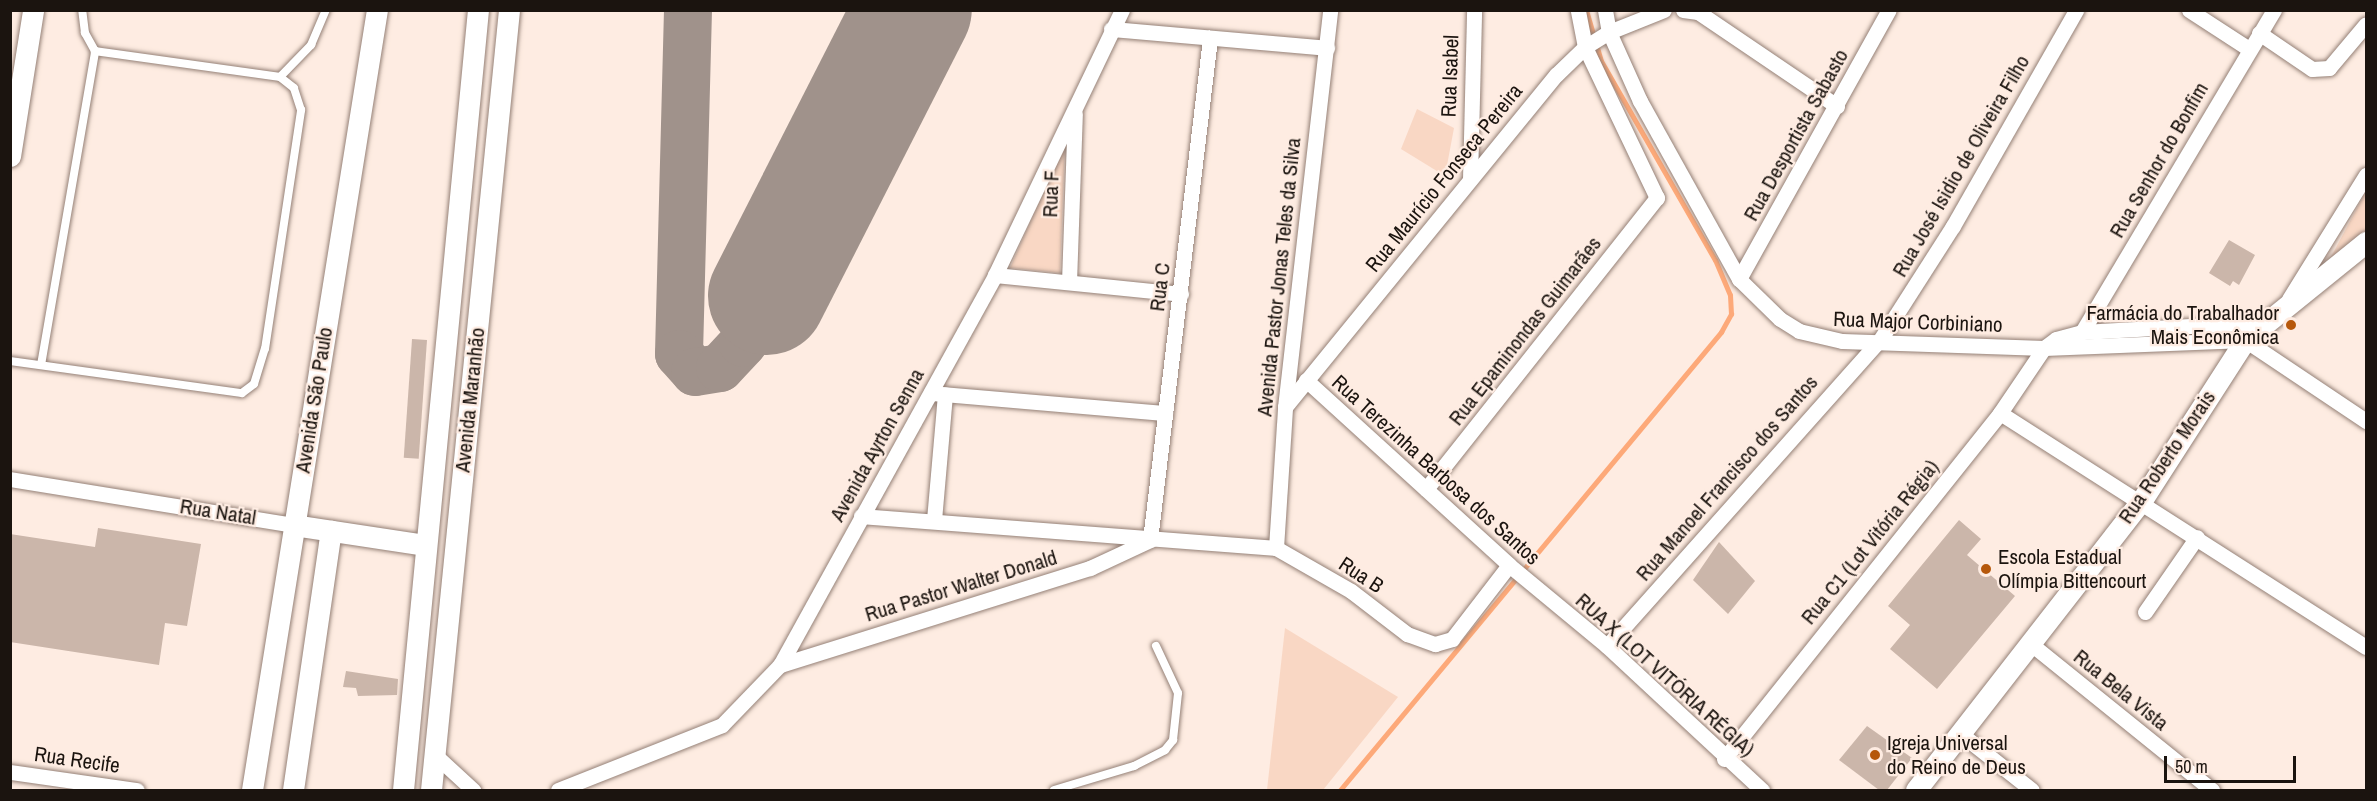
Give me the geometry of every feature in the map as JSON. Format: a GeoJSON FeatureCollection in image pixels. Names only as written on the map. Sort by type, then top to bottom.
{"type":"FeatureCollection","features":[{"type":"Feature","properties":{"kind":"main road"},"geometry":{"type":"LineString","coordinates":[[10,156],[16,82],[33,10]]}},
{"type":"Feature","properties":{"kind":"main road","name":"Avenida São Paulo"},"geometry":{"type":"LineString","coordinates":[[252,790],[377,10]]}},
{"type":"Feature","properties":{"kind":"main road","name":"Avenida Maranhão"},"geometry":{"type":"LineString","coordinates":[[403,790],[460,173],[478,10]]}},
{"type":"Feature","properties":{"kind":"main road","name":"Avenida Maranhão"},"geometry":{"type":"LineString","coordinates":[[431,790],[509,10]]}},
{"type":"Feature","properties":{"kind":"main road"},"geometry":{"type":"LineString","coordinates":[[460,173],[492,176]]}},
{"type":"Feature","properties":{"kind":"main road","name":"Rua Roberto Morais"},"geometry":{"type":"LineString","coordinates":[[1916,790],[2142,500],[2245,340],[2286,303],[2367,242]]}},
{"type":"Feature","properties":{"kind":"main road","name":"Rua Natal"},"geometry":{"type":"LineString","coordinates":[[294,525],[425,545]]}},
{"type":"Feature","properties":{"kind":"main road"},"geometry":{"type":"LineString","coordinates":[[293,790],[331,531]]}},
{"type":"Feature","properties":{"kind":"street","name":"Avenida Ayrton Senna"},"geometry":{"type":"LineString","coordinates":[[558,790],[722,725],[780,665],[861,516],[938,394],[1122,10]]}},
{"type":"Feature","properties":{"kind":"street","name":"Avenida Pastor Jonas Teles da Silva"},"geometry":{"type":"LineString","coordinates":[[1276,548],[1285,407],[1330,10]]}},
{"type":"Feature","properties":{"kind":"street","name":"Rua Isabel"},"geometry":{"type":"LineString","coordinates":[[1470,179],[1474,10]]}},
{"type":"Feature","properties":{"kind":"street"},"geometry":{"type":"LineString","coordinates":[[1578,10],[1585,46]]}},
{"type":"Feature","properties":{"kind":"street","name":"Rua Major Corbiniano"},"geometry":{"type":"LineString","coordinates":[[1605,10],[1609,32],[1666,151],[1739,279],[1780,319],[1799,331],[1818,339],[2044,348],[2245,340]]}},
{"type":"Feature","properties":{"kind":"street","name":"Rua Maurício Fonseca Pereira"},"geometry":{"type":"LineString","coordinates":[[1285,407],[1470,179],[1585,46],[1609,32],[1664,10]]}},
{"type":"Feature","properties":{"kind":"street","name":"Rua Desportista Sabasto"},"geometry":{"type":"LineString","coordinates":[[1739,279],[1838,106],[1889,10]]}},
{"type":"Feature","properties":{"kind":"street","name":"Rua José Isidio de Oliveira Filho"},"geometry":{"type":"LineString","coordinates":[[1880,340],[1953,226],[2076,10]]}},
{"type":"Feature","properties":{"kind":"street"},"geometry":{"type":"LineString","coordinates":[[2188,10],[2249,49]]}},
{"type":"Feature","properties":{"kind":"street","name":"Rua Senhor do Bonfim"},"geometry":{"type":"LineString","coordinates":[[2082,332],[2274,10]]}},
{"type":"Feature","properties":{"kind":"street"},"geometry":{"type":"LineString","coordinates":[[1693,11],[1838,106]]}},
{"type":"Feature","properties":{"kind":"street"},"geometry":{"type":"LineString","coordinates":[[2259,33],[2312,69],[2329,68],[2367,24]]}},
{"type":"Feature","properties":{"kind":"street"},"geometry":{"type":"LineString","coordinates":[[1111,29],[1327,48]]}},
{"type":"Feature","properties":{"kind":"street","name":"Rua C"},"geometry":{"type":"LineString","coordinates":[[1150,540],[1210,38]]}},
{"type":"Feature","properties":{"kind":"street","name":"Rua Epaminondas Guimarães"},"geometry":{"type":"LineString","coordinates":[[1426,489],[1657,198],[1585,46]]}},
{"type":"Feature","properties":{"kind":"street","name":"Rua F"},"geometry":{"type":"LineString","coordinates":[[1069,282],[1075,108]]}},
{"type":"Feature","properties":{"kind":"street"},"geometry":{"type":"LineString","coordinates":[[2286,303],[2367,175]]}},
{"type":"Feature","properties":{"kind":"street"},"geometry":{"type":"LineString","coordinates":[[994,275],[1181,294]]}},
{"type":"Feature","properties":{"kind":"street","name":"Rua Major Corbiniano"},"geometry":{"type":"LineString","coordinates":[[2044,348],[2056,339],[2082,332],[2263,322]]}},
{"type":"Feature","properties":{"kind":"street","name":"Rua Manoel Francisco dos Santos"},"geometry":{"type":"LineString","coordinates":[[1607,645],[1880,340]]}},
{"type":"Feature","properties":{"kind":"street"},"geometry":{"type":"LineString","coordinates":[[2245,340],[2367,421]]}},
{"type":"Feature","properties":{"kind":"street","name":"Rua C1 (Lot Vitória Régia)"},"geometry":{"type":"LineString","coordinates":[[1724,759],[2000,413],[2044,348]]}},
{"type":"Feature","properties":{"kind":"street","name":"Rua Terezinha Barbosa dos Santos"},"geometry":{"type":"LineString","coordinates":[[1306,380],[1539,590]]}},
{"type":"Feature","properties":{"kind":"street"},"geometry":{"type":"LineString","coordinates":[[934,519],[938,394],[1165,413]]}},
{"type":"Feature","properties":{"kind":"street"},"geometry":{"type":"LineString","coordinates":[[2000,413],[2142,500],[2367,647]]}},
{"type":"Feature","properties":{"kind":"street","name":"Rua Natal"},"geometry":{"type":"LineString","coordinates":[[10,479],[294,525]]}},
{"type":"Feature","properties":{"kind":"street","name":"Rua B"},"geometry":{"type":"LineString","coordinates":[[861,516],[934,519],[1150,540],[1276,548],[1351,591],[1407,634],[1435,644],[1452,639],[1509,565]]}},
{"type":"Feature","properties":{"kind":"street"},"geometry":{"type":"LineString","coordinates":[[2145,612],[2197,537]]}},
{"type":"Feature","properties":{"kind":"street","name":"Rua Pastor Walter Donald"},"geometry":{"type":"LineString","coordinates":[[780,665],[1090,568],[1150,540]]}},
{"type":"Feature","properties":{"kind":"street","name":"RUA X (LOT VITÓRIA RÉGIA)"},"geometry":{"type":"LineString","coordinates":[[1539,590],[1607,645],[1724,759],[1762,790]]}},
{"type":"Feature","properties":{"kind":"street","name":"Rua Bela Vista"},"geometry":{"type":"LineString","coordinates":[[2031,644],[2212,790]]}},
{"type":"Feature","properties":{"kind":"street"},"geometry":{"type":"LineString","coordinates":[[1961,734],[2032,790]]}},
{"type":"Feature","properties":{"kind":"street"},"geometry":{"type":"LineString","coordinates":[[435,755],[473,790]]}},
{"type":"Feature","properties":{"kind":"street","name":"Rua Recife"},"geometry":{"type":"LineString","coordinates":[[10,772],[137,790]]}},
{"type":"Feature","properties":{"kind":"lane"},"geometry":{"type":"LineString","coordinates":[[41,365],[95,51],[85,33],[82,10]]}},
{"type":"Feature","properties":{"kind":"lane"},"geometry":{"type":"LineString","coordinates":[[280,76],[311,45],[326,10]]}},
{"type":"Feature","properties":{"kind":"lane"},"geometry":{"type":"LineString","coordinates":[[10,361],[242,393],[254,384],[265,349],[301,110],[294,88],[280,76],[95,51]]}},
{"type":"Feature","properties":{"kind":"lane"},"geometry":{"type":"LineString","coordinates":[[1054,790],[1134,766],[1165,750],[1173,740],[1178,693],[1156,646]]}},
{"type":"Feature","properties":{"kind":"shaded area"},"geometry":{"type":"Polygon","coordinates":[[[1417,109],[1454,128],[1445,176],[1401,149],[1417,109]]]}},
{"type":"Feature","properties":{"kind":"shaded area"},"geometry":{"type":"Polygon","coordinates":[[[1065,143],[1060,273],[1010,268],[1065,143]]]}},
{"type":"Feature","properties":{"kind":"shaded area"},"geometry":{"type":"Polygon","coordinates":[[[2366,191],[2366,233],[2330,259],[2366,191]]]}},
{"type":"Feature","properties":{"kind":"shaded area"},"geometry":{"type":"Polygon","coordinates":[[[1285,628],[1398,697],[1323,790],[1267,790],[1285,628]]]}},
{"type":"Feature","properties":{"kind":"building"},"geometry":{"type":"Polygon","coordinates":[[[2229,240],[2255,255],[2239,285],[2233,281],[2230,286],[2209,273],[2229,240]]]}},
{"type":"Feature","properties":{"kind":"building"},"geometry":{"type":"Polygon","coordinates":[[[412,339],[427,340],[419,459],[404,458],[412,339]]]}},
{"type":"Feature","properties":{"kind":"building"},"geometry":{"type":"Polygon","coordinates":[[[1959,520],[1981,539],[1967,555],[2015,596],[1937,689],[1890,649],[1910,625],[1888,606],[1959,520]]]}},
{"type":"Feature","properties":{"kind":"building"},"geometry":{"type":"Polygon","coordinates":[[[98,528],[201,544],[187,626],[165,623],[159,665],[10,642],[10,534],[95,547],[98,528]]]}},
{"type":"Feature","properties":{"kind":"building"},"geometry":{"type":"Polygon","coordinates":[[[1719,542],[1755,581],[1728,614],[1693,580],[1719,542]]]}},
{"type":"Feature","properties":{"kind":"building"},"geometry":{"type":"Polygon","coordinates":[[[346,671],[398,679],[397,695],[358,696],[356,688],[343,687],[346,671]]]}},
{"type":"Feature","properties":{"kind":"building","name":"Igreja Universal do Reino de Deus"},"geometry":{"type":"Polygon","coordinates":[[[1867,726],[1912,758],[1887,790],[1879,790],[1839,760],[1867,726]]]}},
{"type":"Feature","properties":{"kind":"waterway"},"geometry":{"type":"LineString","coordinates":[[1340,790],[1721,332],[1731,314],[1730,295],[1715,260],[1601,61],[1586,10]]}},
{"type":"Feature","properties":{"kind":"taxiway"},"geometry":{"type":"LineString","coordinates":[[688,10],[679,354],[695,372],[720,368],[743,343],[767,296]]}},
{"type":"Feature","properties":{"kind":"runway"},"geometry":{"type":"LineString","coordinates":[[767,296],[913,10]]}},
{"type":"Feature","properties":{"kind":"place","name":"Farmácia do Trabalhador Mais Econômica"},"geometry":{"type":"Point","coordinates":[2291,325]}},
{"type":"Feature","properties":{"kind":"place","name":"Escola Estadual Olímpia Bittencourt"},"geometry":{"type":"Point","coordinates":[1986,569]}},
{"type":"Feature","properties":{"kind":"place","name":"Igreja Universal do Reino de Deus"},"geometry":{"type":"Point","coordinates":[1875,755]}}]}
